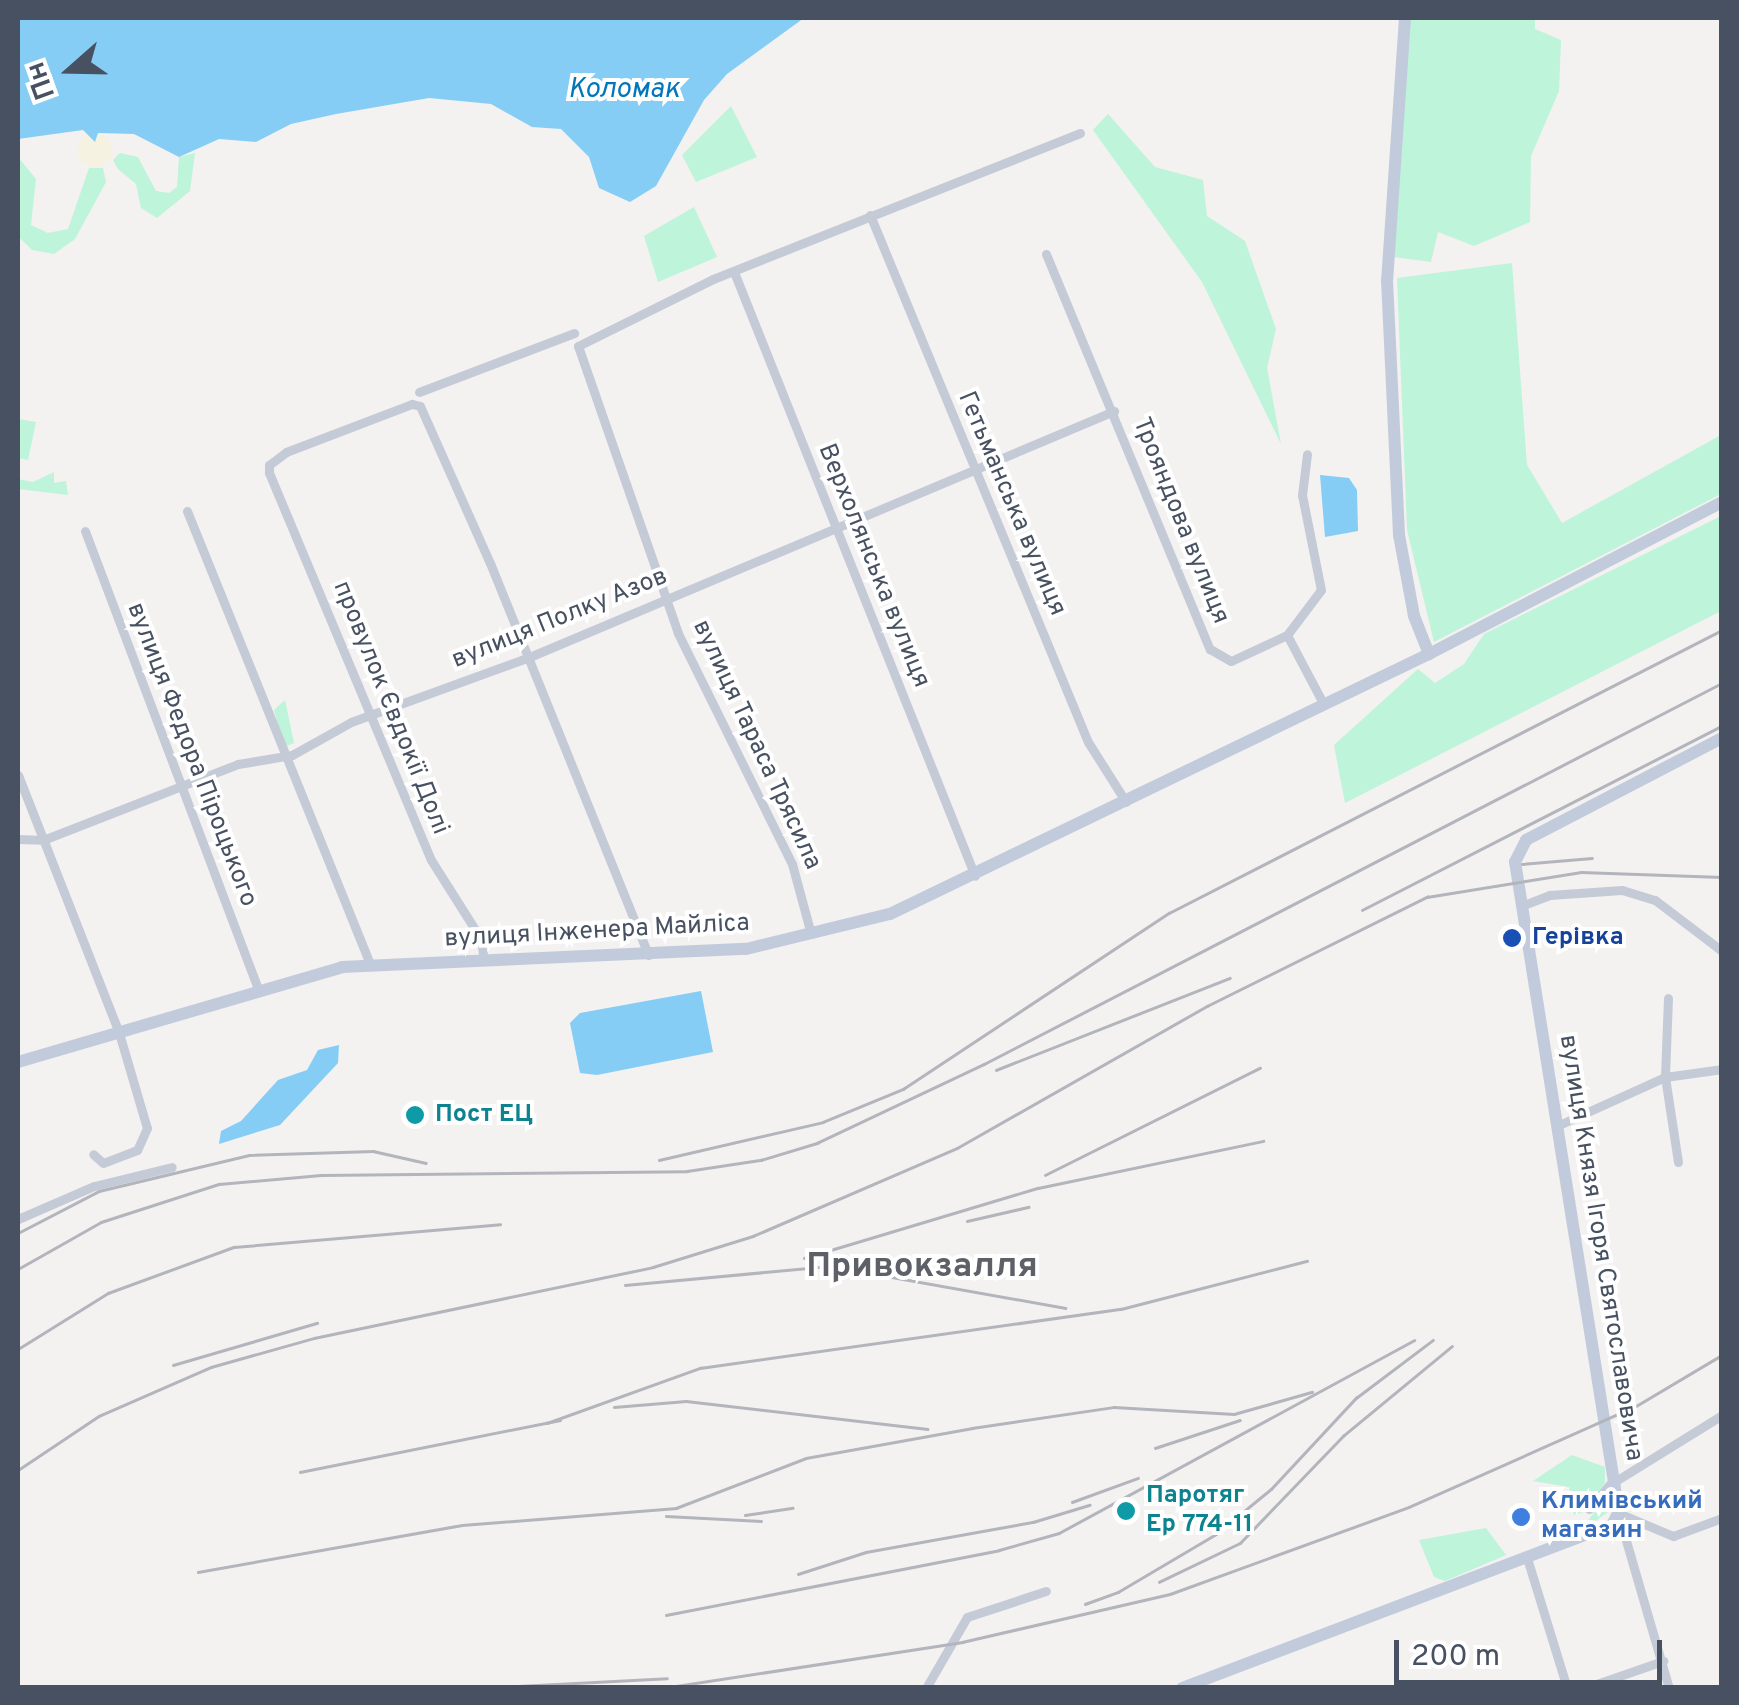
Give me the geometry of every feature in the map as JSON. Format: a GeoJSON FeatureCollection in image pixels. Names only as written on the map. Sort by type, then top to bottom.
{"type":"FeatureCollection","features":[{"type":"Feature","properties":{"kind":"street"},"geometry":{"type":"LineString","coordinates":[[1405,18],[1387,280],[1399,535],[1414,616],[1430,654]]}},
{"type":"Feature","properties":{"kind":"street"},"geometry":{"type":"LineString","coordinates":[[734,272],[1080,132]]}},
{"type":"Feature","properties":{"kind":"street","name":"Гетьманська вулиця"},"geometry":{"type":"LineString","coordinates":[[870,215],[1088,742],[1126,802]]}},
{"type":"Feature","properties":{"kind":"street","name":"Трояндова вулиця"},"geometry":{"type":"LineString","coordinates":[[1046,254],[1210,649],[1232,661],[1287,635]]}},
{"type":"Feature","properties":{"kind":"street","name":"вулиця Тараса Трясила"},"geometry":{"type":"LineString","coordinates":[[734,272],[593,334],[578,346],[634,518],[670,596],[690,660],[792,864],[812,937]]}},
{"type":"Feature","properties":{"kind":"street","name":"Верхолянська вулиця"},"geometry":{"type":"LineString","coordinates":[[734,272],[975,876]]}},
{"type":"Feature","properties":{"kind":"street"},"geometry":{"type":"LineString","coordinates":[[419,392],[574,333]]}},
{"type":"Feature","properties":{"kind":"street","name":"провулок Євдокії Долі"},"geometry":{"type":"LineString","coordinates":[[484,961],[481,939],[431,860],[269,465],[286,452],[397,408],[420,406],[527,658]]}},
{"type":"Feature","properties":{"kind":"street","name":"вулиця Полку Азов"},"geometry":{"type":"LineString","coordinates":[[18,840],[43,840],[181,787],[282,754],[292,755],[372,715],[527,658],[1114,411]]}},
{"type":"Feature","properties":{"kind":"street"},"geometry":{"type":"LineString","coordinates":[[1307,454],[1302,496],[1321,590],[1287,635],[1324,706]]}},
{"type":"Feature","properties":{"kind":"street","name":"вулиця Інженера Майліса"},"geometry":{"type":"LineString","coordinates":[[18,1062],[342,967],[649,957],[812,937],[890,914],[1430,654],[1722,502]]}},
{"type":"Feature","properties":{"kind":"street"},"geometry":{"type":"LineString","coordinates":[[187,512],[244,642],[282,754],[371,966]]}},
{"type":"Feature","properties":{"kind":"street","name":"вулиця Федора Піроцького"},"geometry":{"type":"LineString","coordinates":[[86,531],[259,992]]}},
{"type":"Feature","properties":{"kind":"street"},"geometry":{"type":"LineString","coordinates":[[527,658],[649,957]]}},
{"type":"Feature","properties":{"kind":"street","name":"вулиця Князя Ігоря Святославовича"},"geometry":{"type":"LineString","coordinates":[[1618,1513],[1559,1125],[1516,878],[1516,856],[1526,840],[1722,738]]}},
{"type":"Feature","properties":{"kind":"street"},"geometry":{"type":"LineString","coordinates":[[18,774],[118,1034],[147,1128],[137,1150],[103,1163],[92,1154]]}},
{"type":"Feature","properties":{"kind":"street"},"geometry":{"type":"LineString","coordinates":[[1521,906],[1549,896],[1622,890],[1655,900],[1722,951]]}},
{"type":"Feature","properties":{"kind":"street"},"geometry":{"type":"LineString","coordinates":[[1668,998],[1665,1077],[1678,1162]]}},
{"type":"Feature","properties":{"kind":"street"},"geometry":{"type":"LineString","coordinates":[[1559,1125],[1665,1077],[1722,1069]]}},
{"type":"Feature","properties":{"kind":"street"},"geometry":{"type":"LineString","coordinates":[[18,1220],[94,1186],[172,1167]]}},
{"type":"Feature","properties":{"kind":"street"},"geometry":{"type":"LineString","coordinates":[[1589,1509],[1614,1480],[1722,1415]]}},
{"type":"Feature","properties":{"kind":"street"},"geometry":{"type":"LineString","coordinates":[[1618,1513],[1673,1536],[1722,1518]]}},
{"type":"Feature","properties":{"kind":"street"},"geometry":{"type":"LineString","coordinates":[[1182,1688],[1612,1526],[1618,1513]]}},
{"type":"Feature","properties":{"kind":"street"},"geometry":{"type":"LineString","coordinates":[[1618,1513],[1670,1688]]}},
{"type":"Feature","properties":{"kind":"street"},"geometry":{"type":"LineString","coordinates":[[1528,1558],[1566,1688]]}},
{"type":"Feature","properties":{"kind":"street"},"geometry":{"type":"LineString","coordinates":[[926,1688],[967,1617],[1046,1591]]}},
{"type":"Feature","properties":{"kind":"street"},"geometry":{"type":"LineString","coordinates":[[1585,1688],[1663,1661]]}},
{"type":"Feature","properties":{"kind":"green space"},"geometry":{"type":"Polygon","coordinates":[[[1408,18],[1535,18],[1535,29],[1561,40],[1559,91],[1531,156],[1530,222],[1474,246],[1438,232],[1431,262],[1394,257],[1408,18]]]}},
{"type":"Feature","properties":{"kind":"green space"},"geometry":{"type":"Polygon","coordinates":[[[731,106],[757,157],[696,182],[682,155],[731,106]]]}},
{"type":"Feature","properties":{"kind":"green space"},"geometry":{"type":"Polygon","coordinates":[[[1108,114],[1155,167],[1203,180],[1207,216],[1245,241],[1276,329],[1267,368],[1281,444],[1202,282],[1093,130],[1108,114]]]}},
{"type":"Feature","properties":{"kind":"green space"},"geometry":{"type":"Polygon","coordinates":[[[120,153],[138,157],[156,191],[169,193],[177,187],[179,157],[195,153],[190,191],[157,218],[141,208],[136,184],[118,169],[113,160],[120,153]]]}},
{"type":"Feature","properties":{"kind":"green space"},"geometry":{"type":"Polygon","coordinates":[[[18,157],[36,179],[31,225],[48,233],[68,229],[89,168],[103,168],[106,182],[75,239],[54,254],[32,250],[19,237],[18,157]]]}},
{"type":"Feature","properties":{"kind":"green space"},"geometry":{"type":"Polygon","coordinates":[[[694,207],[717,257],[658,282],[644,236],[694,207]]]}},
{"type":"Feature","properties":{"kind":"green space"},"geometry":{"type":"Polygon","coordinates":[[[1512,263],[1527,465],[1562,523],[1721,435],[1721,494],[1434,642],[1407,530],[1397,278],[1512,263]]]}},
{"type":"Feature","properties":{"kind":"green space"},"geometry":{"type":"Polygon","coordinates":[[[18,419],[36,422],[28,460],[18,458],[18,419]]]}},
{"type":"Feature","properties":{"kind":"green space"},"geometry":{"type":"Polygon","coordinates":[[[54,472],[54,483],[66,481],[68,495],[18,489],[18,479],[33,482],[54,472]]]}},
{"type":"Feature","properties":{"kind":"green space"},"geometry":{"type":"Polygon","coordinates":[[[1721,516],[1721,611],[1345,803],[1334,745],[1418,669],[1435,683],[1464,664],[1484,634],[1721,516]]]}},
{"type":"Feature","properties":{"kind":"green space"},"geometry":{"type":"Polygon","coordinates":[[[285,700],[294,743],[284,747],[274,710],[285,700]]]}},
{"type":"Feature","properties":{"kind":"green space"},"geometry":{"type":"Polygon","coordinates":[[[1572,1455],[1605,1467],[1605,1483],[1583,1512],[1574,1515],[1569,1487],[1533,1481],[1572,1455]]]}},
{"type":"Feature","properties":{"kind":"green space"},"geometry":{"type":"Polygon","coordinates":[[[1605,1498],[1613,1499],[1612,1509],[1578,1534],[1605,1498]]]}},
{"type":"Feature","properties":{"kind":"green space"},"geometry":{"type":"Polygon","coordinates":[[[1486,1528],[1506,1555],[1445,1581],[1434,1577],[1419,1540],[1486,1528]]]}},
{"type":"Feature","properties":{"kind":"sand"},"geometry":{"type":"Polygon","coordinates":[[[95,133],[107,138],[112,150],[107,162],[95,167],[83,162],[78,150],[83,138],[95,133]]]}},
{"type":"Feature","properties":{"kind":"water","name":"Коломак"},"geometry":{"type":"Polygon","coordinates":[[[18,18],[804,18],[727,74],[704,100],[656,186],[630,202],[599,188],[589,157],[561,129],[532,127],[491,104],[429,98],[291,124],[256,142],[219,139],[179,157],[134,134],[98,133],[95,142],[83,130],[18,139],[18,18]]]}},
{"type":"Feature","properties":{"kind":"water"},"geometry":{"type":"Polygon","coordinates":[[[1320,475],[1349,478],[1357,490],[1358,531],[1325,537],[1320,475]]]}},
{"type":"Feature","properties":{"kind":"water"},"geometry":{"type":"Polygon","coordinates":[[[701,991],[713,1052],[597,1075],[580,1073],[570,1023],[580,1013],[701,991]]]}},
{"type":"Feature","properties":{"kind":"water"},"geometry":{"type":"Polygon","coordinates":[[[339,1045],[338,1063],[280,1125],[219,1144],[221,1131],[241,1121],[278,1080],[307,1070],[318,1050],[339,1045]]]}},
{"type":"Feature","properties":{"kind":"railway"},"geometry":{"type":"LineString","coordinates":[[659,1160],[823,1122],[903,1089],[1169,913],[1722,630]]}},
{"type":"Feature","properties":{"kind":"railway"},"geometry":{"type":"LineString","coordinates":[[18,1269],[101,1222],[219,1184],[321,1175],[687,1171],[761,1160],[817,1143],[984,1064],[1722,683]]}},
{"type":"Feature","properties":{"kind":"railway"},"geometry":{"type":"LineString","coordinates":[[1362,910],[1722,726]]}},
{"type":"Feature","properties":{"kind":"railway"},"geometry":{"type":"LineString","coordinates":[[1522,864],[1592,858]]}},
{"type":"Feature","properties":{"kind":"railway"},"geometry":{"type":"LineString","coordinates":[[18,1470],[99,1416],[211,1367],[314,1338],[653,1267],[753,1236],[957,1148],[1207,1006],[1427,897],[1581,872],[1722,877]]}},
{"type":"Feature","properties":{"kind":"railway"},"geometry":{"type":"LineString","coordinates":[[996,1070],[1229,978]]}},
{"type":"Feature","properties":{"kind":"railway"},"geometry":{"type":"LineString","coordinates":[[1045,1175],[1260,1068]]}},
{"type":"Feature","properties":{"kind":"railway"},"geometry":{"type":"LineString","coordinates":[[804,1258],[1038,1188],[1263,1141]]}},
{"type":"Feature","properties":{"kind":"railway"},"geometry":{"type":"LineString","coordinates":[[18,1233],[99,1191],[249,1155],[373,1151],[426,1163]]}},
{"type":"Feature","properties":{"kind":"railway"},"geometry":{"type":"LineString","coordinates":[[967,1221],[1028,1207]]}},
{"type":"Feature","properties":{"kind":"railway"},"geometry":{"type":"LineString","coordinates":[[18,1349],[108,1293],[234,1247],[500,1224]]}},
{"type":"Feature","properties":{"kind":"railway"},"geometry":{"type":"LineString","coordinates":[[547,1423],[700,1368],[1121,1309],[1307,1261]]}},
{"type":"Feature","properties":{"kind":"railway"},"geometry":{"type":"LineString","coordinates":[[625,1285],[830,1266],[1065,1308]]}},
{"type":"Feature","properties":{"kind":"railway"},"geometry":{"type":"LineString","coordinates":[[173,1365],[317,1323]]}},
{"type":"Feature","properties":{"kind":"railway"},"geometry":{"type":"LineString","coordinates":[[666,1615],[999,1550],[1059,1533],[1414,1340]]}},
{"type":"Feature","properties":{"kind":"railway"},"geometry":{"type":"LineString","coordinates":[[1085,1604],[1118,1592],[1216,1534],[1271,1489],[1356,1398],[1433,1340]]}},
{"type":"Feature","properties":{"kind":"railway"},"geometry":{"type":"LineString","coordinates":[[1159,1582],[1240,1543],[1343,1436],[1452,1346]]}},
{"type":"Feature","properties":{"kind":"railway"},"geometry":{"type":"LineString","coordinates":[[663,1688],[962,1642],[1170,1594],[1409,1507],[1636,1406],[1722,1355]]}},
{"type":"Feature","properties":{"kind":"railway"},"geometry":{"type":"LineString","coordinates":[[198,1572],[462,1525],[676,1508],[806,1458],[972,1428],[1114,1407],[1234,1414],[1312,1392]]}},
{"type":"Feature","properties":{"kind":"railway"},"geometry":{"type":"LineString","coordinates":[[614,1407],[686,1401],[927,1429]]}},
{"type":"Feature","properties":{"kind":"railway"},"geometry":{"type":"LineString","coordinates":[[300,1472],[560,1420]]}},
{"type":"Feature","properties":{"kind":"railway"},"geometry":{"type":"LineString","coordinates":[[1155,1448],[1240,1420]]}},
{"type":"Feature","properties":{"kind":"railway"},"geometry":{"type":"LineString","coordinates":[[1072,1502],[1138,1478]]}},
{"type":"Feature","properties":{"kind":"railway"},"geometry":{"type":"LineString","coordinates":[[798,1574],[866,1552],[1033,1522],[1089,1505]]}},
{"type":"Feature","properties":{"kind":"railway"},"geometry":{"type":"LineString","coordinates":[[745,1515],[792,1508]]}},
{"type":"Feature","properties":{"kind":"railway"},"geometry":{"type":"LineString","coordinates":[[666,1516],[761,1521]]}},
{"type":"Feature","properties":{"kind":"railway"},"geometry":{"type":"LineString","coordinates":[[479,1688],[667,1678]]}},
{"type":"Feature","properties":{"kind":"place","name":"Герівка"},"geometry":{"type":"Point","coordinates":[1512,938]}},
{"type":"Feature","properties":{"kind":"place","name":"Пост ЕЦ"},"geometry":{"type":"Point","coordinates":[415,1115]}},
{"type":"Feature","properties":{"kind":"place","name":"Паротяг Ер 774-11"},"geometry":{"type":"Point","coordinates":[1126,1511]}},
{"type":"Feature","properties":{"kind":"place","name":"Климівський магазин"},"geometry":{"type":"Point","coordinates":[1521,1517]}},
{"type":"Feature","properties":{"kind":"district","name":"Привокзалля"},"geometry":{"type":"Point","coordinates":[922,1267]}}]}
